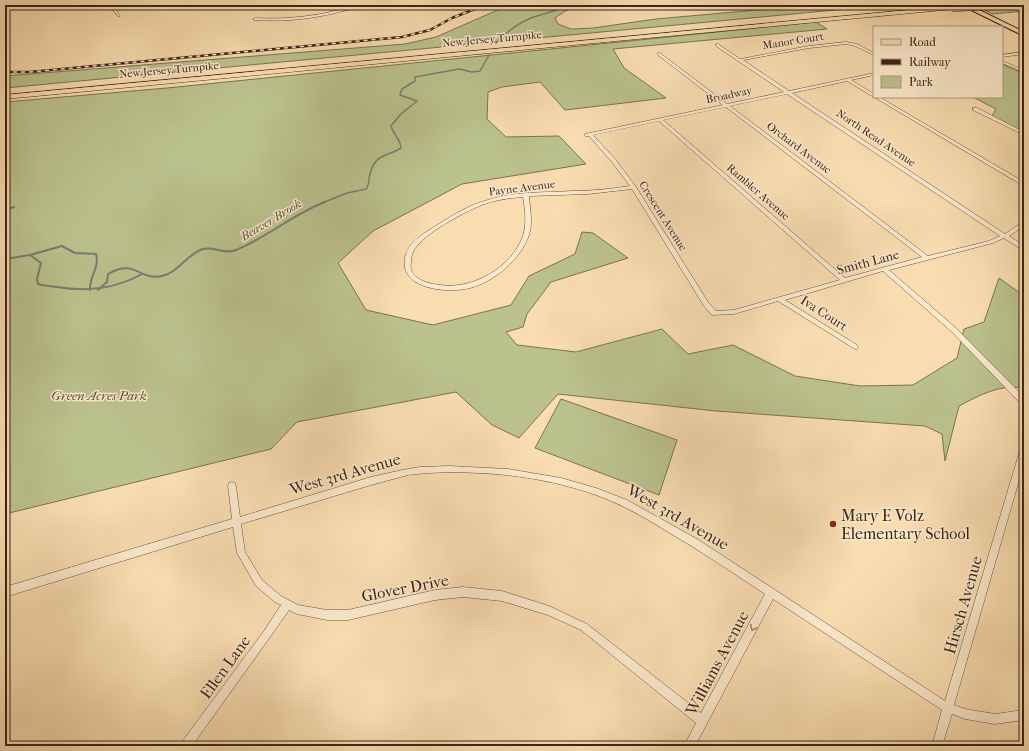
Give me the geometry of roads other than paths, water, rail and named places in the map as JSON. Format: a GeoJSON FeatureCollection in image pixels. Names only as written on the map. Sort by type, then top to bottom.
{"type":"FeatureCollection","features":[{"type":"Feature","properties":{"kind":"highway","name":"New Jersey Turnpike"},"geometry":{"type":"LineString","coordinates":[[5,92],[930,5]]}},
{"type":"Feature","properties":{"kind":"highway","name":"New Jersey Turnpike"},"geometry":{"type":"LineString","coordinates":[[5,97],[811,20],[994,5]]}},
{"type":"Feature","properties":{"kind":"main road"},"geometry":{"type":"LineString","coordinates":[[964,5],[1023,33]]}},
{"type":"Feature","properties":{"kind":"street"},"geometry":{"type":"LineString","coordinates":[[5,6],[10,5]]}},
{"type":"Feature","properties":{"kind":"street"},"geometry":{"type":"LineString","coordinates":[[111,5],[119,15]]}},
{"type":"Feature","properties":{"kind":"street"},"geometry":{"type":"LineString","coordinates":[[255,19],[284,20],[314,17],[362,5]]}},
{"type":"Feature","properties":{"kind":"street","name":"Manor Court"},"geometry":{"type":"LineString","coordinates":[[739,60],[809,47],[851,43],[873,54]]}},
{"type":"Feature","properties":{"kind":"street","name":"North Read Avenue"},"geometry":{"type":"LineString","coordinates":[[716,45],[1024,249]]}},
{"type":"Feature","properties":{"kind":"street"},"geometry":{"type":"LineString","coordinates":[[1003,56],[1024,53]]}},
{"type":"Feature","properties":{"kind":"street","name":"Orchard Avenue"},"geometry":{"type":"LineString","coordinates":[[659,54],[927,258]]}},
{"type":"Feature","properties":{"kind":"street"},"geometry":{"type":"LineString","coordinates":[[1003,62],[1024,71]]}},
{"type":"Feature","properties":{"kind":"street","name":"Broadway"},"geometry":{"type":"LineString","coordinates":[[588,134],[873,74]]}},
{"type":"Feature","properties":{"kind":"street"},"geometry":{"type":"LineString","coordinates":[[847,79],[873,95]]}},
{"type":"Feature","properties":{"kind":"street"},"geometry":{"type":"LineString","coordinates":[[878,98],[1024,184]]}},
{"type":"Feature","properties":{"kind":"street"},"geometry":{"type":"LineString","coordinates":[[975,108],[1024,134]]}},
{"type":"Feature","properties":{"kind":"street","name":"Rambler Avenue"},"geometry":{"type":"LineString","coordinates":[[659,119],[844,280]]}},
{"type":"Feature","properties":{"kind":"street","name":"Crescent Avenue"},"geometry":{"type":"LineString","coordinates":[[588,134],[614,161],[633,188],[706,304],[714,313]]}},
{"type":"Feature","properties":{"kind":"street","name":"Payne Avenue"},"geometry":{"type":"LineString","coordinates":[[526,196],[528,224],[524,240],[503,266],[477,284],[452,288],[428,286],[419,282],[411,275],[408,267],[408,257],[416,244],[428,233],[458,214],[481,204],[497,199],[526,196],[633,188]]}},
{"type":"Feature","properties":{"kind":"street","name":"Smith Lane"},"geometry":{"type":"LineString","coordinates":[[714,313],[734,312],[884,269],[991,242],[1005,236],[1024,223]]}},
{"type":"Feature","properties":{"kind":"street"},"geometry":{"type":"LineString","coordinates":[[884,269],[954,330],[1024,402]]}},
{"type":"Feature","properties":{"kind":"street","name":"Iva Court"},"geometry":{"type":"LineString","coordinates":[[780,298],[855,347]]}},
{"type":"Feature","properties":{"kind":"street","name":"Hirsch Avenue"},"geometry":{"type":"LineString","coordinates":[[937,746],[1024,450]]}},
{"type":"Feature","properties":{"kind":"street","name":"West 3rd Avenue"},"geometry":{"type":"LineString","coordinates":[[5,592],[371,481],[413,471],[451,469],[533,474],[575,484],[614,499],[652,517],[949,708],[965,714],[995,718],[1024,715]]}},
{"type":"Feature","properties":{"kind":"street","name":"Glover Drive"},"geometry":{"type":"LineString","coordinates":[[232,486],[241,553],[259,582],[278,599],[287,604],[297,609],[327,615],[348,615],[435,595],[463,592],[502,596],[549,611],[584,627],[702,721]]}},
{"type":"Feature","properties":{"kind":"street","name":"Williams Avenue"},"geometry":{"type":"LineString","coordinates":[[689,746],[771,593]]}},
{"type":"Feature","properties":{"kind":"street","name":"Ellen Lane"},"geometry":{"type":"LineString","coordinates":[[186,746],[287,604]]}},
{"type":"Feature","properties":{"kind":"waterway","name":"Beaver Brook"},"geometry":{"type":"LineString","coordinates":[[496,43],[525,21],[556,11],[566,5]]}},
{"type":"Feature","properties":{"kind":"waterway","name":"Beaver Brook"},"geometry":{"type":"LineString","coordinates":[[322,203],[347,193],[366,189],[369,176],[375,162],[382,156],[401,148],[400,142],[391,126],[401,114],[417,101],[400,95],[402,89],[415,81],[415,77],[459,69],[472,72],[480,71],[489,55]]}},
{"type":"Feature","properties":{"kind":"waterway","name":"Beaver Brook"},"geometry":{"type":"LineString","coordinates":[[100,288],[107,282],[108,274],[117,270],[125,268],[148,276],[162,276],[173,271],[193,254],[203,249],[207,248],[227,252],[236,250],[248,245],[302,213],[325,202]]}},
{"type":"Feature","properties":{"kind":"waterway"},"geometry":{"type":"LineString","coordinates":[[5,210],[14,207]]}},
{"type":"Feature","properties":{"kind":"waterway","name":"Beaver Brook"},"geometry":{"type":"LineString","coordinates":[[30,255],[62,246],[75,253],[96,254],[97,263],[90,289]]}},
{"type":"Feature","properties":{"kind":"waterway","name":"Beaver Brook"},"geometry":{"type":"LineString","coordinates":[[5,259],[30,255]]}},
{"type":"Feature","properties":{"kind":"waterway"},"geometry":{"type":"LineString","coordinates":[[30,255],[41,263],[37,279],[38,284],[45,286],[90,289]]}},
{"type":"Feature","properties":{"kind":"waterway"},"geometry":{"type":"LineString","coordinates":[[100,288],[122,283],[142,274]]}},
{"type":"Feature","properties":{"kind":"waterway","name":"Beaver Brook"},"geometry":{"type":"LineString","coordinates":[[90,289],[100,288]]}},
{"type":"Feature","properties":{"kind":"railway"},"geometry":{"type":"LineString","coordinates":[[5,72],[30,72],[402,37],[430,30],[452,18],[485,5]]}},
{"type":"Feature","properties":{"kind":"place","name":"Mary E Volz Elementary School"},"geometry":{"type":"Point","coordinates":[833,524]}},
{"type":"Feature","properties":{"kind":"park label","name":"Green Acres Park"},"geometry":{"type":"Point","coordinates":[99,395]}}]}
